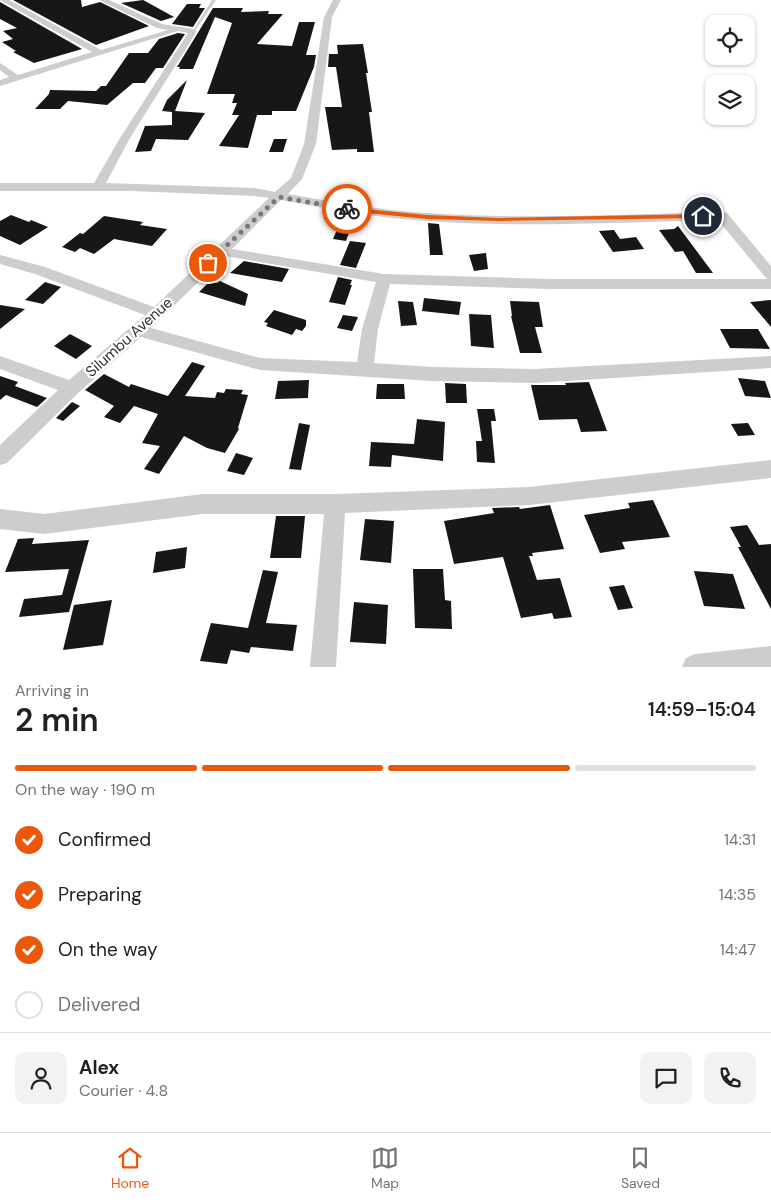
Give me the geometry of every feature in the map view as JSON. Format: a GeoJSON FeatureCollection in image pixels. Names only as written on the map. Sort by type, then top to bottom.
{"type":"FeatureCollection","features":[{"type":"Feature","properties":{"kind":"street"},"geometry":{"type":"LineString","coordinates":[[4,0],[100,53]]}},
{"type":"Feature","properties":{"kind":"street"},"geometry":{"type":"LineString","coordinates":[[97,188],[125,138],[193,31],[160,26],[103,0]]}},
{"type":"Feature","properties":{"kind":"street","name":"Silumbu Avenue"},"geometry":{"type":"LineString","coordinates":[[0,457],[72,388],[158,313],[296,179],[310,144],[328,17],[337,0]]}},
{"type":"Feature","properties":{"kind":"street"},"geometry":{"type":"LineString","coordinates":[[0,83],[177,29]]}},
{"type":"Feature","properties":{"kind":"street"},"geometry":{"type":"LineString","coordinates":[[0,66],[15,77]]}},
{"type":"Feature","properties":{"kind":"street"},"geometry":{"type":"LineString","coordinates":[[0,186],[130,187],[255,192],[364,212],[499,220],[722,216],[769,271]]}},
{"type":"Feature","properties":{"kind":"street"},"geometry":{"type":"LineString","coordinates":[[221,251],[384,279],[549,284],[771,284]]}},
{"type":"Feature","properties":{"kind":"street"},"geometry":{"type":"LineString","coordinates":[[0,259],[49,273],[125,303],[158,313]]}},
{"type":"Feature","properties":{"kind":"street"},"geometry":{"type":"LineString","coordinates":[[365,370],[370,329],[384,279]]}},
{"type":"Feature","properties":{"kind":"street"},"geometry":{"type":"LineString","coordinates":[[138,330],[260,364],[432,374],[535,376],[771,362]]}},
{"type":"Feature","properties":{"kind":"street"},"geometry":{"type":"LineString","coordinates":[[0,362],[72,388]]}},
{"type":"Feature","properties":{"kind":"street"},"geometry":{"type":"LineString","coordinates":[[0,519],[44,524],[203,504],[335,504],[529,496],[771,469]]}},
{"type":"Feature","properties":{"kind":"street"},"geometry":{"type":"LineString","coordinates":[[323,667],[335,504]]}},
{"type":"Feature","properties":{"kind":"street"},"geometry":{"type":"LineString","coordinates":[[695,667],[771,658]]}},
{"type":"Feature","properties":{"kind":"lane"},"geometry":{"type":"LineString","coordinates":[[193,31],[214,0]]}},
{"type":"Feature","properties":{"kind":"building"},"geometry":{"type":"Polygon","coordinates":[[[13,0],[81,0],[82,7],[100,2],[149,26],[96,45],[13,0]]]}},
{"type":"Feature","properties":{"kind":"building"},"geometry":{"type":"Polygon","coordinates":[[[143,0],[174,17],[161,21],[121,3],[143,0]]]}},
{"type":"Feature","properties":{"kind":"building"},"geometry":{"type":"Polygon","coordinates":[[[0,2],[82,49],[34,63],[13,52],[16,51],[2,42],[13,39],[3,31],[17,28],[0,19],[0,2]]]}},
{"type":"Feature","properties":{"kind":"building"},"geometry":{"type":"Polygon","coordinates":[[[187,4],[201,4],[199,8],[205,8],[193,27],[172,24],[187,4]]]}},
{"type":"Feature","properties":{"kind":"building"},"geometry":{"type":"Polygon","coordinates":[[[213,8],[243,8],[241,12],[269,11],[268,14],[283,14],[257,44],[292,46],[299,22],[315,22],[306,55],[316,55],[314,67],[296,111],[272,111],[272,115],[257,115],[248,148],[219,146],[239,115],[232,115],[237,103],[232,103],[235,94],[207,94],[232,23],[215,17],[193,69],[179,69],[180,67],[177,67],[213,8]]]}},
{"type":"Feature","properties":{"kind":"building"},"geometry":{"type":"Polygon","coordinates":[[[178,33],[185,34],[163,68],[156,68],[145,83],[133,83],[107,105],[68,101],[60,109],[35,109],[49,94],[50,90],[96,91],[101,86],[106,86],[129,53],[148,53],[159,39],[178,33]]]}},
{"type":"Feature","properties":{"kind":"building"},"geometry":{"type":"Polygon","coordinates":[[[363,44],[372,112],[369,112],[374,152],[357,152],[357,149],[332,150],[325,107],[342,107],[336,67],[328,67],[329,54],[338,54],[337,45],[363,44]]]}},
{"type":"Feature","properties":{"kind":"building"},"geometry":{"type":"Polygon","coordinates":[[[187,80],[175,111],[205,113],[188,140],[156,139],[151,151],[135,152],[145,126],[172,125],[172,112],[162,111],[167,100],[187,80]]]}},
{"type":"Feature","properties":{"kind":"building"},"geometry":{"type":"Polygon","coordinates":[[[274,139],[287,139],[283,152],[269,152],[274,139]]]}},
{"type":"Feature","properties":{"kind":"building"},"geometry":{"type":"Polygon","coordinates":[[[11,215],[48,227],[20,245],[0,236],[0,221],[11,215]]]}},
{"type":"Feature","properties":{"kind":"building"},"geometry":{"type":"Polygon","coordinates":[[[104,216],[143,222],[140,225],[167,229],[152,246],[114,239],[94,254],[80,248],[75,252],[62,247],[80,233],[83,234],[104,216]]]}},
{"type":"Feature","properties":{"kind":"building"},"geometry":{"type":"Polygon","coordinates":[[[341,220],[353,221],[346,241],[333,239],[341,220]]]}},
{"type":"Feature","properties":{"kind":"building"},"geometry":{"type":"Polygon","coordinates":[[[428,223],[439,224],[443,255],[430,255],[428,223]]]}},
{"type":"Feature","properties":{"kind":"building"},"geometry":{"type":"Polygon","coordinates":[[[678,226],[713,273],[696,273],[683,251],[675,252],[659,230],[674,229],[678,226]]]}},
{"type":"Feature","properties":{"kind":"building"},"geometry":{"type":"Polygon","coordinates":[[[614,230],[620,239],[636,237],[644,249],[613,252],[599,231],[614,230]]]}},
{"type":"Feature","properties":{"kind":"building"},"geometry":{"type":"Polygon","coordinates":[[[350,241],[366,243],[356,268],[340,265],[350,241]]]}},
{"type":"Feature","properties":{"kind":"building"},"geometry":{"type":"Polygon","coordinates":[[[486,253],[488,269],[474,271],[469,255],[486,253]]]}},
{"type":"Feature","properties":{"kind":"building"},"geometry":{"type":"Polygon","coordinates":[[[244,261],[289,269],[282,282],[230,273],[244,261]]]}},
{"type":"Feature","properties":{"kind":"building"},"geometry":{"type":"Polygon","coordinates":[[[338,277],[352,280],[345,305],[329,302],[338,277]]]}},
{"type":"Feature","properties":{"kind":"building"},"geometry":{"type":"Polygon","coordinates":[[[210,281],[217,283],[220,281],[248,294],[245,306],[199,292],[210,281]]]}},
{"type":"Feature","properties":{"kind":"building"},"geometry":{"type":"Polygon","coordinates":[[[45,282],[61,287],[43,304],[25,300],[45,282]]]}},
{"type":"Feature","properties":{"kind":"building"},"geometry":{"type":"Polygon","coordinates":[[[424,298],[461,302],[459,315],[422,311],[424,298]]]}},
{"type":"Feature","properties":{"kind":"building"},"geometry":{"type":"Polygon","coordinates":[[[771,300],[771,327],[750,302],[771,300]]]}},
{"type":"Feature","properties":{"kind":"building"},"geometry":{"type":"Polygon","coordinates":[[[398,301],[413,302],[417,325],[401,326],[398,301]]]}},
{"type":"Feature","properties":{"kind":"building"},"geometry":{"type":"Polygon","coordinates":[[[510,301],[539,302],[543,327],[535,327],[542,353],[520,353],[511,316],[510,301]]]}},
{"type":"Feature","properties":{"kind":"building"},"geometry":{"type":"Polygon","coordinates":[[[0,305],[25,309],[0,329],[0,305]]]}},
{"type":"Feature","properties":{"kind":"building"},"geometry":{"type":"Polygon","coordinates":[[[274,310],[306,320],[306,326],[302,331],[296,329],[292,335],[266,326],[268,323],[264,322],[274,310]]]}},
{"type":"Feature","properties":{"kind":"building"},"geometry":{"type":"Polygon","coordinates":[[[469,314],[491,315],[494,348],[471,346],[469,314]]]}},
{"type":"Feature","properties":{"kind":"building"},"geometry":{"type":"Polygon","coordinates":[[[343,315],[358,317],[352,331],[337,328],[343,315]]]}},
{"type":"Feature","properties":{"kind":"building"},"geometry":{"type":"Polygon","coordinates":[[[720,329],[758,329],[770,349],[730,348],[720,329]]]}},
{"type":"Feature","properties":{"kind":"building"},"geometry":{"type":"Polygon","coordinates":[[[70,334],[92,346],[76,359],[54,346],[70,334]]]}},
{"type":"Feature","properties":{"kind":"building"},"geometry":{"type":"Polygon","coordinates":[[[192,362],[205,366],[185,396],[215,398],[217,392],[224,393],[226,389],[243,390],[241,394],[248,395],[239,429],[225,453],[207,448],[184,436],[159,474],[144,469],[160,446],[142,443],[158,414],[134,406],[120,423],[104,417],[114,406],[85,390],[104,374],[129,387],[131,384],[168,396],[192,362]]]}},
{"type":"Feature","properties":{"kind":"building"},"geometry":{"type":"Polygon","coordinates":[[[0,376],[18,382],[15,386],[47,398],[37,407],[6,395],[0,400],[0,376]]]}},
{"type":"Feature","properties":{"kind":"building"},"geometry":{"type":"Polygon","coordinates":[[[738,378],[765,381],[771,398],[745,396],[738,378]]]}},
{"type":"Feature","properties":{"kind":"building"},"geometry":{"type":"Polygon","coordinates":[[[309,380],[308,398],[275,399],[278,381],[309,380]]]}},
{"type":"Feature","properties":{"kind":"building"},"geometry":{"type":"Polygon","coordinates":[[[589,382],[607,431],[581,432],[577,419],[539,420],[531,385],[566,385],[565,383],[589,382]]]}},
{"type":"Feature","properties":{"kind":"building"},"geometry":{"type":"Polygon","coordinates":[[[445,383],[466,384],[467,403],[446,403],[445,383]]]}},
{"type":"Feature","properties":{"kind":"building"},"geometry":{"type":"Polygon","coordinates":[[[377,384],[404,384],[405,399],[376,399],[377,384]]]}},
{"type":"Feature","properties":{"kind":"building"},"geometry":{"type":"Polygon","coordinates":[[[72,402],[80,406],[63,421],[56,418],[72,402]]]}},
{"type":"Feature","properties":{"kind":"building"},"geometry":{"type":"Polygon","coordinates":[[[477,409],[494,409],[496,421],[491,421],[495,463],[477,462],[476,441],[482,441],[477,409]]]}},
{"type":"Feature","properties":{"kind":"building"},"geometry":{"type":"Polygon","coordinates":[[[417,419],[445,422],[443,461],[392,455],[391,467],[369,466],[371,442],[414,444],[417,419]]]}},
{"type":"Feature","properties":{"kind":"building"},"geometry":{"type":"Polygon","coordinates":[[[299,423],[310,425],[301,470],[289,469],[299,423]]]}},
{"type":"Feature","properties":{"kind":"building"},"geometry":{"type":"Polygon","coordinates":[[[748,423],[755,435],[738,436],[731,424],[748,423]]]}},
{"type":"Feature","properties":{"kind":"building"},"geometry":{"type":"Polygon","coordinates":[[[236,453],[253,458],[244,475],[227,471],[236,453]]]}},
{"type":"Feature","properties":{"kind":"building"},"geometry":{"type":"Polygon","coordinates":[[[653,500],[670,537],[622,542],[625,549],[600,553],[584,515],[630,508],[628,503],[653,500]]]}},
{"type":"Feature","properties":{"kind":"building"},"geometry":{"type":"Polygon","coordinates":[[[550,505],[564,549],[532,553],[533,556],[529,556],[537,580],[560,578],[572,617],[554,619],[552,613],[521,618],[503,557],[454,564],[444,521],[494,513],[492,508],[519,507],[520,509],[550,505]]]}},
{"type":"Feature","properties":{"kind":"building"},"geometry":{"type":"Polygon","coordinates":[[[276,516],[305,516],[301,558],[270,558],[276,516]]]}},
{"type":"Feature","properties":{"kind":"building"},"geometry":{"type":"Polygon","coordinates":[[[365,519],[394,521],[391,563],[360,560],[365,519]]]}},
{"type":"Feature","properties":{"kind":"building"},"geometry":{"type":"Polygon","coordinates":[[[747,525],[759,545],[771,544],[771,609],[738,547],[741,547],[730,527],[747,525]]]}},
{"type":"Feature","properties":{"kind":"building"},"geometry":{"type":"Polygon","coordinates":[[[34,538],[32,544],[89,540],[69,612],[19,617],[24,599],[62,595],[69,569],[5,572],[18,539],[34,538]]]}},
{"type":"Feature","properties":{"kind":"building"},"geometry":{"type":"Polygon","coordinates":[[[187,547],[185,568],[153,573],[156,552],[187,547]]]}},
{"type":"Feature","properties":{"kind":"building"},"geometry":{"type":"Polygon","coordinates":[[[413,569],[443,569],[445,600],[451,601],[452,629],[415,628],[413,569]]]}},
{"type":"Feature","properties":{"kind":"building"},"geometry":{"type":"Polygon","coordinates":[[[263,570],[278,572],[266,623],[297,625],[293,651],[251,647],[249,653],[231,650],[227,664],[200,661],[211,623],[248,628],[263,570]]]}},
{"type":"Feature","properties":{"kind":"building"},"geometry":{"type":"Polygon","coordinates":[[[694,571],[733,574],[745,609],[704,606],[694,571]]]}},
{"type":"Feature","properties":{"kind":"building"},"geometry":{"type":"Polygon","coordinates":[[[624,585],[633,608],[618,610],[609,587],[624,585]]]}},
{"type":"Feature","properties":{"kind":"building"},"geometry":{"type":"Polygon","coordinates":[[[112,600],[103,645],[63,650],[74,605],[112,600]]]}},
{"type":"Feature","properties":{"kind":"building"},"geometry":{"type":"Polygon","coordinates":[[[354,602],[388,605],[386,644],[350,642],[354,602]]]}},
{"type":"Feature","properties":{"kind":"way so far"},"geometry":{"type":"LineString","coordinates":[[208,263],[279,197],[347,209]]}},
{"type":"Feature","properties":{"kind":"route"},"geometry":{"type":"LineString","coordinates":[[347,209],[427,217],[499,220],[703,216]]}}]}
